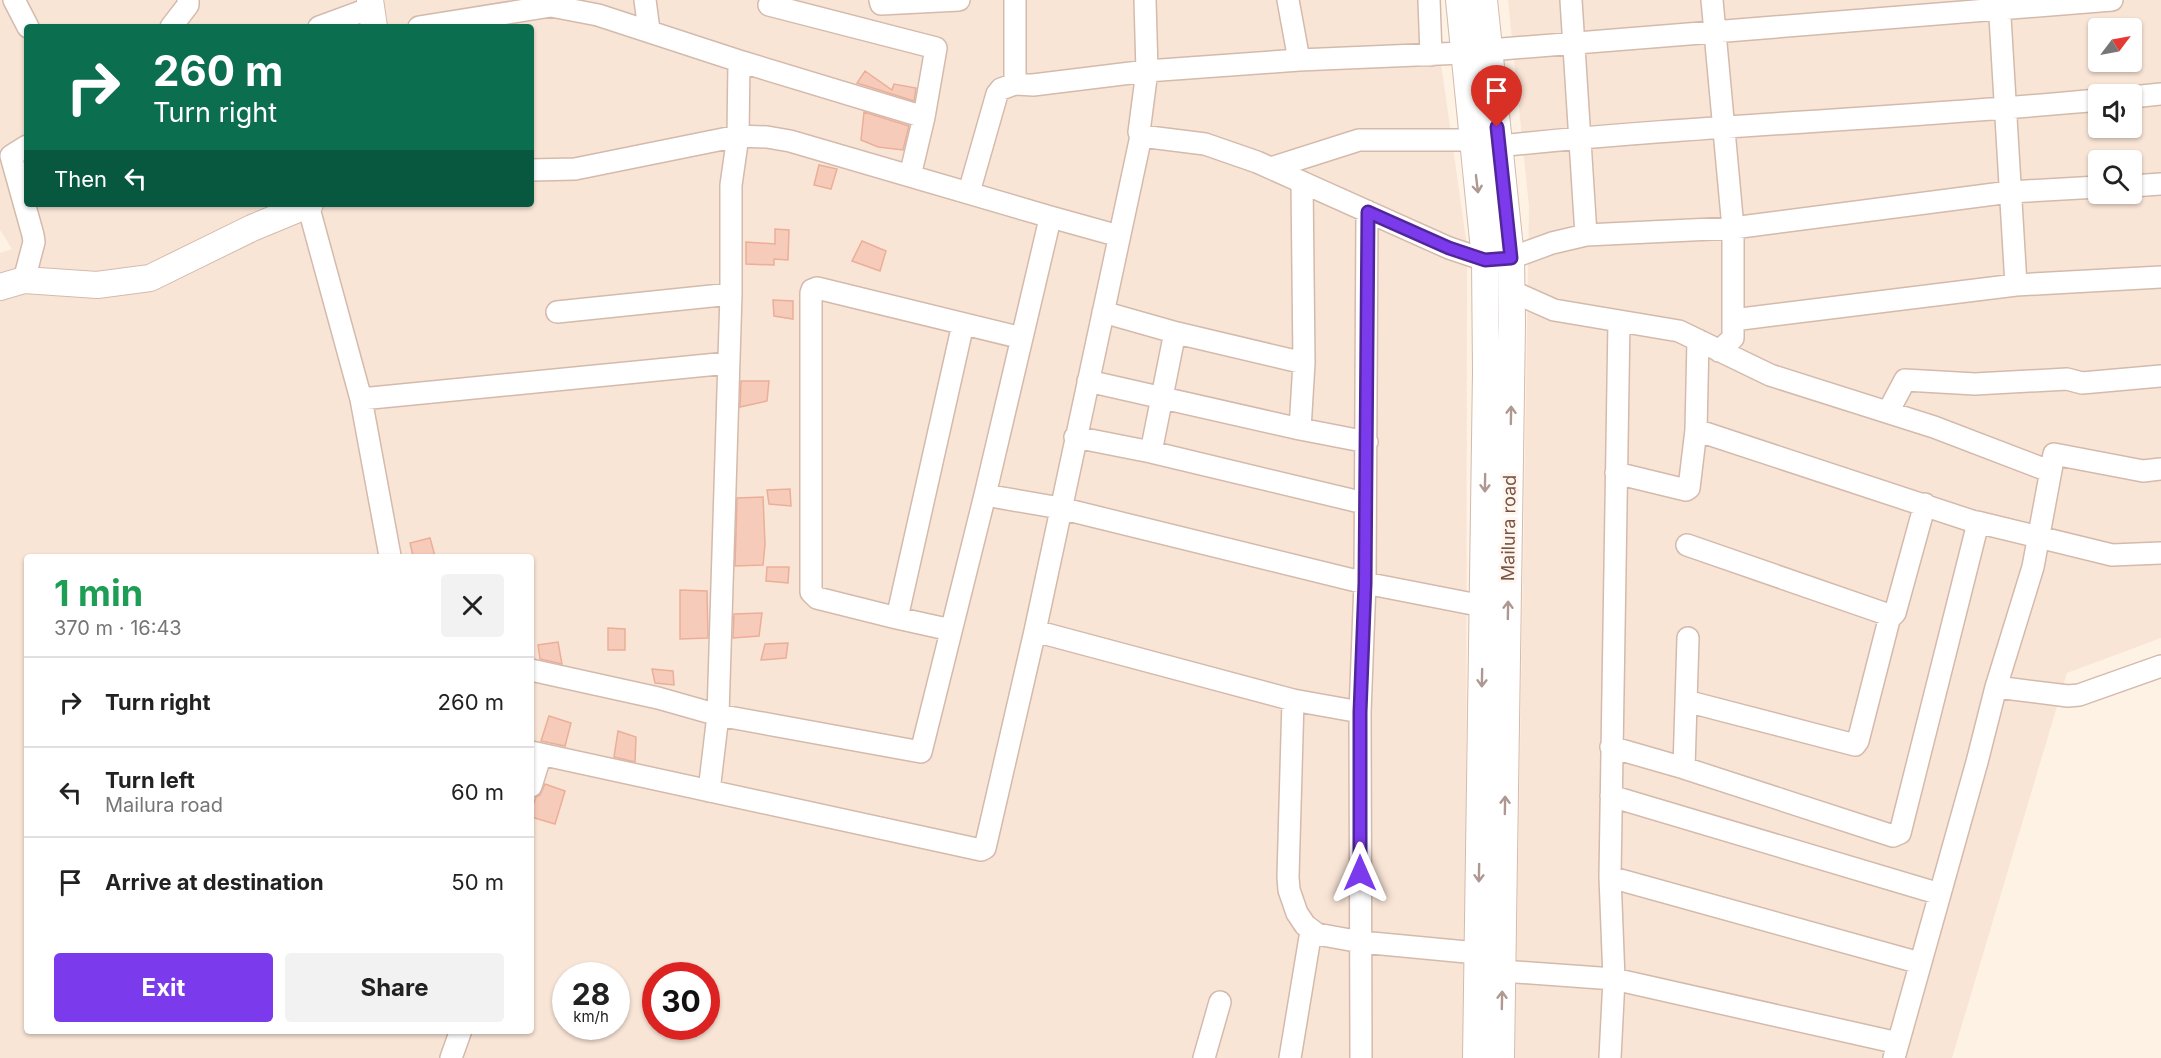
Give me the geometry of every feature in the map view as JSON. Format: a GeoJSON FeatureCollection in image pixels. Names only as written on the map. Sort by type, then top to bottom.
{"type":"FeatureCollection","features":[{"type":"Feature","properties":{"kind":"street"},"geometry":{"type":"LineString","coordinates":[[14,0],[26,24]]}},
{"type":"Feature","properties":{"kind":"street"},"geometry":{"type":"LineString","coordinates":[[173,24],[188,5],[188,0]]}},
{"type":"Feature","properties":{"kind":"street"},"geometry":{"type":"LineString","coordinates":[[645,0],[649,30]]}},
{"type":"Feature","properties":{"kind":"street"},"geometry":{"type":"LineString","coordinates":[[880,0],[880,4],[958,0]]}},
{"type":"Feature","properties":{"kind":"street"},"geometry":{"type":"LineString","coordinates":[[1015,0],[1015,84]]}},
{"type":"Feature","properties":{"kind":"street"},"geometry":{"type":"LineString","coordinates":[[536,753],[983,850],[986,846],[1035,631],[1141,136],[1139,132],[1147,71],[1145,0]]}},
{"type":"Feature","properties":{"kind":"street"},"geometry":{"type":"LineString","coordinates":[[1288,0],[1299,60]]}},
{"type":"Feature","properties":{"kind":"street"},"geometry":{"type":"LineString","coordinates":[[1429,0],[1431,55]]}},
{"type":"Feature","properties":{"kind":"street","name":"Mailura road"},"geometry":{"type":"LineString","coordinates":[[1459,0],[1485,260],[1486,372],[1476,1058]]}},
{"type":"Feature","properties":{"kind":"street","name":"Mailura road"},"geometry":{"type":"LineString","coordinates":[[1484,0],[1511,258],[1512,347],[1500,1058]]}},
{"type":"Feature","properties":{"kind":"street"},"geometry":{"type":"LineString","coordinates":[[1571,0],[1586,235]]}},
{"type":"Feature","properties":{"kind":"street"},"geometry":{"type":"LineString","coordinates":[[1712,0],[1733,228],[1733,338],[1719,351]]}},
{"type":"Feature","properties":{"kind":"street"},"geometry":{"type":"LineString","coordinates":[[1489,50],[1999,4],[2112,0]]}},
{"type":"Feature","properties":{"kind":"street"},"geometry":{"type":"LineString","coordinates":[[1999,4],[2016,285]]}},
{"type":"Feature","properties":{"kind":"street"},"geometry":{"type":"LineString","coordinates":[[769,5],[936,48],[924,117],[910,176]]}},
{"type":"Feature","properties":{"kind":"street"},"geometry":{"type":"LineString","coordinates":[[438,24],[551,6],[598,15],[649,30],[739,61],[924,117]]}},
{"type":"Feature","properties":{"kind":"street"},"geometry":{"type":"LineString","coordinates":[[330,24],[372,12]]}},
{"type":"Feature","properties":{"kind":"street"},"geometry":{"type":"LineString","coordinates":[[969,192],[997,94],[1002,89],[1015,84],[1034,85],[1147,71],[1299,60],[1463,53]]}},
{"type":"Feature","properties":{"kind":"street"},"geometry":{"type":"LineString","coordinates":[[709,791],[718,715],[730,294],[730,185],[738,136],[739,61]]}},
{"type":"Feature","properties":{"kind":"street"},"geometry":{"type":"LineString","coordinates":[[2142,96],[2161,94]]}},
{"type":"Feature","properties":{"kind":"street"},"geometry":{"type":"LineString","coordinates":[[1499,146],[1581,137],[2005,109],[2088,101]]}},
{"type":"Feature","properties":{"kind":"street"},"geometry":{"type":"LineString","coordinates":[[534,170],[575,169],[738,136],[766,137],[790,141],[1119,236]]}},
{"type":"Feature","properties":{"kind":"street"},"geometry":{"type":"LineString","coordinates":[[1141,136],[1205,144],[1271,168],[1449,248],[1485,260],[1511,258],[1551,243],[1586,235],[1733,228],[2010,192],[2088,188]]}},
{"type":"Feature","properties":{"kind":"street"},"geometry":{"type":"LineString","coordinates":[[1271,168],[1359,140],[1472,141]]}},
{"type":"Feature","properties":{"kind":"street"},"geometry":{"type":"LineString","coordinates":[[24,148],[11,156],[24,202]]}},
{"type":"Feature","properties":{"kind":"street"},"geometry":{"type":"LineString","coordinates":[[1300,429],[1304,363],[1302,182]]}},
{"type":"Feature","properties":{"kind":"street"},"geometry":{"type":"LineString","coordinates":[[2142,185],[2161,184]]}},
{"type":"Feature","properties":{"kind":"street"},"geometry":{"type":"LineString","coordinates":[[24,280],[34,242],[25,207]]}},
{"type":"Feature","properties":{"kind":"street"},"geometry":{"type":"LineString","coordinates":[[0,287],[24,280],[97,285],[150,278],[252,228],[304,207]]}},
{"type":"Feature","properties":{"kind":"street"},"geometry":{"type":"LineString","coordinates":[[310,207],[361,399],[390,554]]}},
{"type":"Feature","properties":{"kind":"street"},"geometry":{"type":"LineString","coordinates":[[1361,1058],[1360,712],[1365,583],[1368,212]]}},
{"type":"Feature","properties":{"kind":"street"},"geometry":{"type":"LineString","coordinates":[[534,670],[658,698],[718,715],[921,752],[1022,338],[1048,223],[1047,216]]}},
{"type":"Feature","properties":{"kind":"street"},"geometry":{"type":"LineString","coordinates":[[1733,320],[2016,285],[2161,277]]}},
{"type":"Feature","properties":{"kind":"street"},"geometry":{"type":"LineString","coordinates":[[951,630],[817,598],[811,592],[811,292],[817,288],[1022,338]]}},
{"type":"Feature","properties":{"kind":"street"},"geometry":{"type":"LineString","coordinates":[[1511,291],[1554,310],[1679,332],[1770,375],[1934,427],[2049,471]]}},
{"type":"Feature","properties":{"kind":"street"},"geometry":{"type":"LineString","coordinates":[[557,312],[730,294]]}},
{"type":"Feature","properties":{"kind":"street"},"geometry":{"type":"LineString","coordinates":[[1103,312],[1177,333],[1304,363]]}},
{"type":"Feature","properties":{"kind":"street"},"geometry":{"type":"LineString","coordinates":[[1610,1058],[1614,979],[1610,877],[1619,321]]}},
{"type":"Feature","properties":{"kind":"street"},"geometry":{"type":"LineString","coordinates":[[897,618],[963,324]]}},
{"type":"Feature","properties":{"kind":"street"},"geometry":{"type":"LineString","coordinates":[[1151,452],[1174,337],[1177,333]]}},
{"type":"Feature","properties":{"kind":"street"},"geometry":{"type":"LineString","coordinates":[[1616,472],[1688,490],[1696,430],[1698,340]]}},
{"type":"Feature","properties":{"kind":"street"},"geometry":{"type":"LineString","coordinates":[[361,399],[728,363]]}},
{"type":"Feature","properties":{"kind":"street"},"geometry":{"type":"LineString","coordinates":[[1888,412],[1905,380],[1975,384],[2067,379],[2082,383],[2161,376]]}},
{"type":"Feature","properties":{"kind":"street"},"geometry":{"type":"LineString","coordinates":[[1088,381],[1367,442]]}},
{"type":"Feature","properties":{"kind":"street"},"geometry":{"type":"LineString","coordinates":[[1696,430],[1977,522],[2112,555],[2161,553]]}},
{"type":"Feature","properties":{"kind":"street"},"geometry":{"type":"LineString","coordinates":[[1075,437],[1151,452],[1364,503]]}},
{"type":"Feature","properties":{"kind":"street"},"geometry":{"type":"LineString","coordinates":[[1502,971],[1614,979],[1896,1051],[1996,687],[2033,567],[2040,538],[2049,471],[2054,454],[2144,471],[2161,469]]}},
{"type":"Feature","properties":{"kind":"street"},"geometry":{"type":"LineString","coordinates":[[985,495],[1060,508],[1365,583],[1483,606]]}},
{"type":"Feature","properties":{"kind":"street"},"geometry":{"type":"LineString","coordinates":[[1687,545],[1890,616],[1895,614],[1925,504]]}},
{"type":"Feature","properties":{"kind":"street"},"geometry":{"type":"LineString","coordinates":[[1611,747],[1898,836],[1977,522]]}},
{"type":"Feature","properties":{"kind":"street"},"geometry":{"type":"LineString","coordinates":[[1686,701],[1855,745],[1858,741],[1890,616]]}},
{"type":"Feature","properties":{"kind":"street"},"geometry":{"type":"LineString","coordinates":[[1035,631],[1293,700],[1360,712]]}},
{"type":"Feature","properties":{"kind":"street"},"geometry":{"type":"LineString","coordinates":[[1684,768],[1688,639]]}},
{"type":"Feature","properties":{"kind":"street"},"geometry":{"type":"LineString","coordinates":[[1996,687],[2068,696],[2079,695],[2161,666]]}},
{"type":"Feature","properties":{"kind":"street"},"geometry":{"type":"LineString","coordinates":[[1293,700],[1288,877],[1289,890],[1297,913],[1311,931],[1317,934],[1361,942],[1477,953]]}},
{"type":"Feature","properties":{"kind":"street"},"geometry":{"type":"LineString","coordinates":[[1611,796],[1940,894]]}},
{"type":"Feature","properties":{"kind":"street"},"geometry":{"type":"LineString","coordinates":[[1610,877],[1920,963]]}},
{"type":"Feature","properties":{"kind":"street"},"geometry":{"type":"LineString","coordinates":[[1290,1058],[1311,931]]}},
{"type":"Feature","properties":{"kind":"street"},"geometry":{"type":"LineString","coordinates":[[1204,1058],[1220,1002]]}},
{"type":"Feature","properties":{"kind":"street"},"geometry":{"type":"LineString","coordinates":[[452,1058],[460,1034]]}},
{"type":"Feature","properties":{"kind":"shaded area"},"geometry":{"type":"Polygon","coordinates":[[[0,0],[1432,0],[1467,246],[1466,1058],[0,1058],[0,253],[12,249],[0,230],[0,0]]]}},
{"type":"Feature","properties":{"kind":"shaded area"},"geometry":{"type":"Polygon","coordinates":[[[1508,0],[2161,0],[2161,638],[2067,673],[1952,1058],[1515,1058],[1529,207],[1508,0]]]}},
{"type":"Feature","properties":{"kind":"building"},"geometry":{"type":"Polygon","coordinates":[[[865,71],[892,90],[894,84],[916,88],[914,101],[857,83],[865,71]]]}},
{"type":"Feature","properties":{"kind":"building"},"geometry":{"type":"Polygon","coordinates":[[[864,112],[909,126],[903,150],[878,147],[861,140],[864,112]]]}},
{"type":"Feature","properties":{"kind":"building"},"geometry":{"type":"Polygon","coordinates":[[[819,165],[837,169],[831,189],[814,185],[819,165]]]}},
{"type":"Feature","properties":{"kind":"building"},"geometry":{"type":"Polygon","coordinates":[[[775,229],[789,230],[788,260],[774,259],[774,265],[746,264],[746,242],[775,244],[775,229]]]}},
{"type":"Feature","properties":{"kind":"building"},"geometry":{"type":"Polygon","coordinates":[[[862,241],[886,251],[880,271],[852,261],[862,241]]]}},
{"type":"Feature","properties":{"kind":"building"},"geometry":{"type":"Polygon","coordinates":[[[773,300],[793,301],[793,319],[774,316],[773,300]]]}},
{"type":"Feature","properties":{"kind":"building"},"geometry":{"type":"Polygon","coordinates":[[[741,381],[769,381],[767,401],[740,407],[741,381]]]}},
{"type":"Feature","properties":{"kind":"building"},"geometry":{"type":"Polygon","coordinates":[[[790,489],[791,506],[769,504],[767,490],[790,489]]]}},
{"type":"Feature","properties":{"kind":"building"},"geometry":{"type":"Polygon","coordinates":[[[763,497],[765,544],[763,565],[735,566],[737,498],[763,497]]]}},
{"type":"Feature","properties":{"kind":"building"},"geometry":{"type":"Polygon","coordinates":[[[430,538],[434,554],[413,554],[410,543],[430,538]]]}},
{"type":"Feature","properties":{"kind":"building"},"geometry":{"type":"Polygon","coordinates":[[[767,567],[789,567],[788,583],[766,581],[767,567]]]}},
{"type":"Feature","properties":{"kind":"building"},"geometry":{"type":"Polygon","coordinates":[[[680,590],[707,591],[708,638],[680,639],[680,590]]]}},
{"type":"Feature","properties":{"kind":"building"},"geometry":{"type":"Polygon","coordinates":[[[762,613],[759,636],[733,638],[734,614],[762,613]]]}},
{"type":"Feature","properties":{"kind":"building"},"geometry":{"type":"Polygon","coordinates":[[[608,628],[625,629],[625,650],[608,650],[608,628]]]}},
{"type":"Feature","properties":{"kind":"building"},"geometry":{"type":"Polygon","coordinates":[[[558,642],[562,664],[540,659],[538,645],[558,642]]]}},
{"type":"Feature","properties":{"kind":"building"},"geometry":{"type":"Polygon","coordinates":[[[788,643],[786,658],[761,660],[765,644],[788,643]]]}},
{"type":"Feature","properties":{"kind":"building"},"geometry":{"type":"Polygon","coordinates":[[[652,669],[673,671],[674,685],[655,683],[652,669]]]}},
{"type":"Feature","properties":{"kind":"building"},"geometry":{"type":"Polygon","coordinates":[[[549,716],[571,723],[565,746],[541,741],[549,716]]]}},
{"type":"Feature","properties":{"kind":"building"},"geometry":{"type":"Polygon","coordinates":[[[618,731],[636,737],[635,762],[614,757],[618,731]]]}},
{"type":"Feature","properties":{"kind":"building"},"geometry":{"type":"Polygon","coordinates":[[[545,784],[565,791],[555,824],[534,818],[534,803],[536,797],[540,795],[545,784]]]}},
{"type":"Feature","properties":{"kind":"route"},"geometry":{"type":"LineString","coordinates":[[1360,873],[1360,712],[1365,583],[1368,212],[1449,248],[1485,260],[1511,258],[1497,127]]}}]}
